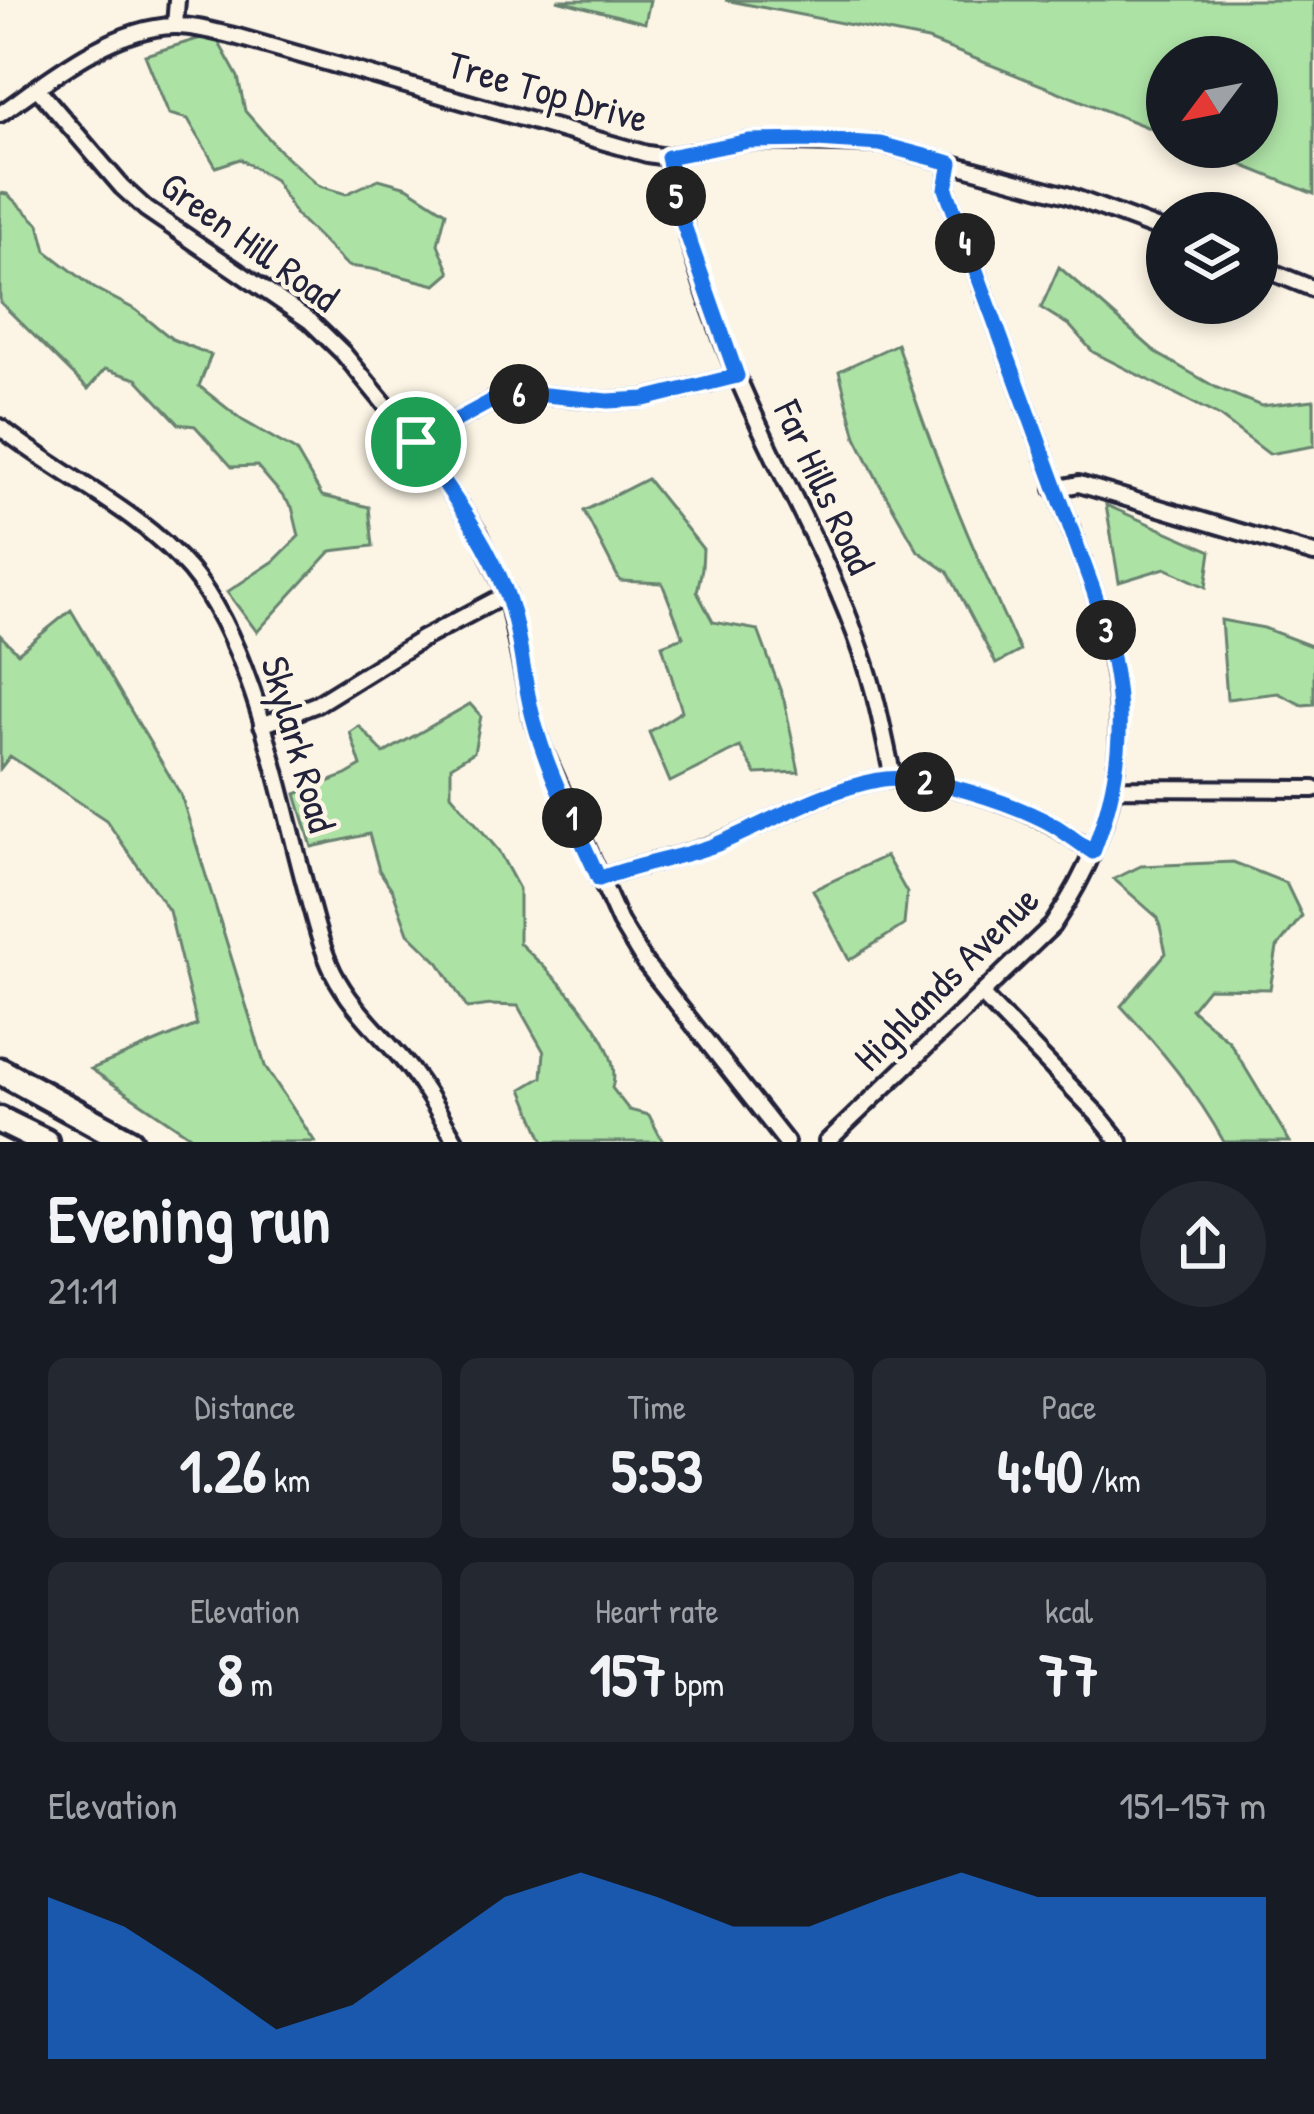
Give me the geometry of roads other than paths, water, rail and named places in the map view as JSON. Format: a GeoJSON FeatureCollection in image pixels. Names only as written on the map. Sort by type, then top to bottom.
{"type":"FeatureCollection","features":[{"type":"Feature","properties":{"kind":"highway"},"geometry":{"type":"LineString","coordinates":[[0,1072],[130,1142]]}},
{"type":"Feature","properties":{"kind":"highway"},"geometry":{"type":"LineString","coordinates":[[0,1120],[45,1142]]}},
{"type":"Feature","properties":{"kind":"street"},"geometry":{"type":"LineString","coordinates":[[175,26],[177,0]]}},
{"type":"Feature","properties":{"kind":"street","name":"Tree Top Drive"},"geometry":{"type":"LineString","coordinates":[[0,114],[99,48],[175,26],[238,38],[647,154],[668,157],[749,141],[880,144],[1067,196],[1146,224]]}},
{"type":"Feature","properties":{"kind":"street","name":"Green Hill Road"},"geometry":{"type":"LineString","coordinates":[[37,88],[146,209],[310,321],[343,352],[416,442],[479,534],[507,594],[542,747],[620,922],[645,962],[786,1142]]}},
{"type":"Feature","properties":{"kind":"street","name":"Far Hills Road"},"geometry":{"type":"LineString","coordinates":[[668,157],[681,217],[737,376],[861,648],[893,778]]}},
{"type":"Feature","properties":{"kind":"street","name":"Highlands Avenue"},"geometry":{"type":"LineString","coordinates":[[827,1142],[1052,926],[1093,852],[1114,788],[1119,755],[1119,702],[1111,646],[946,189],[951,163]]}},
{"type":"Feature","properties":{"kind":"street"},"geometry":{"type":"LineString","coordinates":[[1278,274],[1314,289]]}},
{"type":"Feature","properties":{"kind":"street"},"geometry":{"type":"LineString","coordinates":[[416,442],[503,395],[644,399],[737,376]]}},
{"type":"Feature","properties":{"kind":"street","name":"Skylark Road"},"geometry":{"type":"LineString","coordinates":[[0,427],[160,540],[187,567],[225,622],[262,725],[334,974],[361,1015],[413,1073],[456,1142]]}},
{"type":"Feature","properties":{"kind":"street"},"geometry":{"type":"LineString","coordinates":[[1054,488],[1079,484],[1314,554]]}},
{"type":"Feature","properties":{"kind":"street"},"geometry":{"type":"LineString","coordinates":[[262,725],[316,704],[507,594]]}},
{"type":"Feature","properties":{"kind":"street"},"geometry":{"type":"LineString","coordinates":[[599,879],[710,847],[824,796],[893,778],[940,784],[997,802],[1052,825],[1093,852]]}},
{"type":"Feature","properties":{"kind":"street"},"geometry":{"type":"LineString","coordinates":[[1114,788],[1314,788]]}},
{"type":"Feature","properties":{"kind":"street"},"geometry":{"type":"LineString","coordinates":[[982,995],[1120,1142]]}}]}
